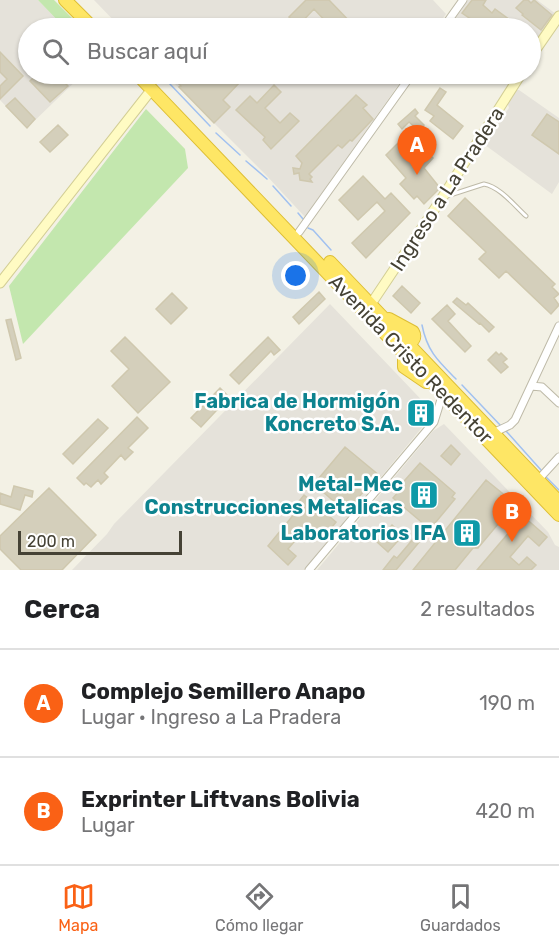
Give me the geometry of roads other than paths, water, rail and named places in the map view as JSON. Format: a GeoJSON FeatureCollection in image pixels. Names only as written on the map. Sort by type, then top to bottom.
{"type":"FeatureCollection","features":[{"type":"Feature","properties":{"kind":"highway"},"geometry":{"type":"LineString","coordinates":[[65,0],[83,18]]}},
{"type":"Feature","properties":{"kind":"highway"},"geometry":{"type":"LineString","coordinates":[[77,0],[94,18]]}},
{"type":"Feature","properties":{"kind":"highway","name":"Avenida Cristo Redentor"},"geometry":{"type":"LineString","coordinates":[[158,84],[356,301],[408,350],[559,515]]}},
{"type":"Feature","properties":{"kind":"highway","name":"Avenida Cristo Redentor"},"geometry":{"type":"LineString","coordinates":[[159,84],[380,314],[412,330],[414,337],[408,350]]}},
{"type":"Feature","properties":{"kind":"highway"},"geometry":{"type":"LineString","coordinates":[[408,350],[403,363],[407,370],[444,390]]}},
{"type":"Feature","properties":{"kind":"highway","name":"Avenida Cristo Redentor"},"geometry":{"type":"LineString","coordinates":[[444,390],[493,433],[559,502]]}},
{"type":"Feature","properties":{"kind":"street"},"geometry":{"type":"LineString","coordinates":[[450,18],[463,0]]}},
{"type":"Feature","properties":{"kind":"street"},"geometry":{"type":"LineString","coordinates":[[541,43],[559,16]]}},
{"type":"Feature","properties":{"kind":"street"},"geometry":{"type":"LineString","coordinates":[[0,283],[149,84]]}},
{"type":"Feature","properties":{"kind":"street"},"geometry":{"type":"LineString","coordinates":[[300,232],[405,84]]}},
{"type":"Feature","properties":{"kind":"street","name":"Ingreso a La Pradera"},"geometry":{"type":"LineString","coordinates":[[371,304],[515,84]]}},
{"type":"Feature","properties":{"kind":"street"},"geometry":{"type":"LineString","coordinates":[[493,433],[515,420],[559,328]]}},
{"type":"Feature","properties":{"kind":"street"},"geometry":{"type":"LineString","coordinates":[[531,386],[542,387],[559,404]]}},
{"type":"Feature","properties":{"kind":"street"},"geometry":{"type":"LineString","coordinates":[[309,570],[434,422],[444,390]]}},
{"type":"Feature","properties":{"kind":"street"},"geometry":{"type":"LineString","coordinates":[[538,480],[559,457]]}},
{"type":"Feature","properties":{"kind":"lane"},"geometry":{"type":"LineString","coordinates":[[442,198],[484,184],[489,185],[526,216]]}},
{"type":"Feature","properties":{"kind":"waterway"},"geometry":{"type":"LineString","coordinates":[[170,84],[210,126]]}},
{"type":"Feature","properties":{"kind":"waterway"},"geometry":{"type":"LineString","coordinates":[[216,133],[240,155]]}},
{"type":"Feature","properties":{"kind":"waterway"},"geometry":{"type":"LineString","coordinates":[[246,161],[267,179]]}},
{"type":"Feature","properties":{"kind":"waterway"},"geometry":{"type":"LineString","coordinates":[[273,186],[291,206]]}},
{"type":"Feature","properties":{"kind":"waterway"},"geometry":{"type":"LineString","coordinates":[[298,213],[303,219]]}},
{"type":"Feature","properties":{"kind":"waterway"},"geometry":{"type":"LineString","coordinates":[[308,228],[313,230],[331,250]]}},
{"type":"Feature","properties":{"kind":"waterway"},"geometry":{"type":"LineString","coordinates":[[422,325],[434,355],[456,379]]}},
{"type":"Feature","properties":{"kind":"waterway"},"geometry":{"type":"LineString","coordinates":[[462,385],[501,426]]}},
{"type":"Feature","properties":{"kind":"waterway"},"geometry":{"type":"LineString","coordinates":[[506,431],[541,470]]}},
{"type":"Feature","properties":{"kind":"waterway"},"geometry":{"type":"LineString","coordinates":[[546,477],[559,490]]}},
{"type":"Feature","properties":{"kind":"place","name":"Complejo Semillero Anapo"},"geometry":{"type":"Point","coordinates":[417,175]}},
{"type":"Feature","properties":{"kind":"place","name":"Fabrica de Hormigón Koncreto S.A."},"geometry":{"type":"Point","coordinates":[421,413]}},
{"type":"Feature","properties":{"kind":"place","name":"Metal-Mec Construcciones Metalicas"},"geometry":{"type":"Point","coordinates":[424,495]}},
{"type":"Feature","properties":{"kind":"place","name":"Laboratorios IFA"},"geometry":{"type":"Point","coordinates":[467,533]}},
{"type":"Feature","properties":{"kind":"place","name":"Exprinter Liftvans Bolivia"},"geometry":{"type":"Point","coordinates":[512,542]}}]}
